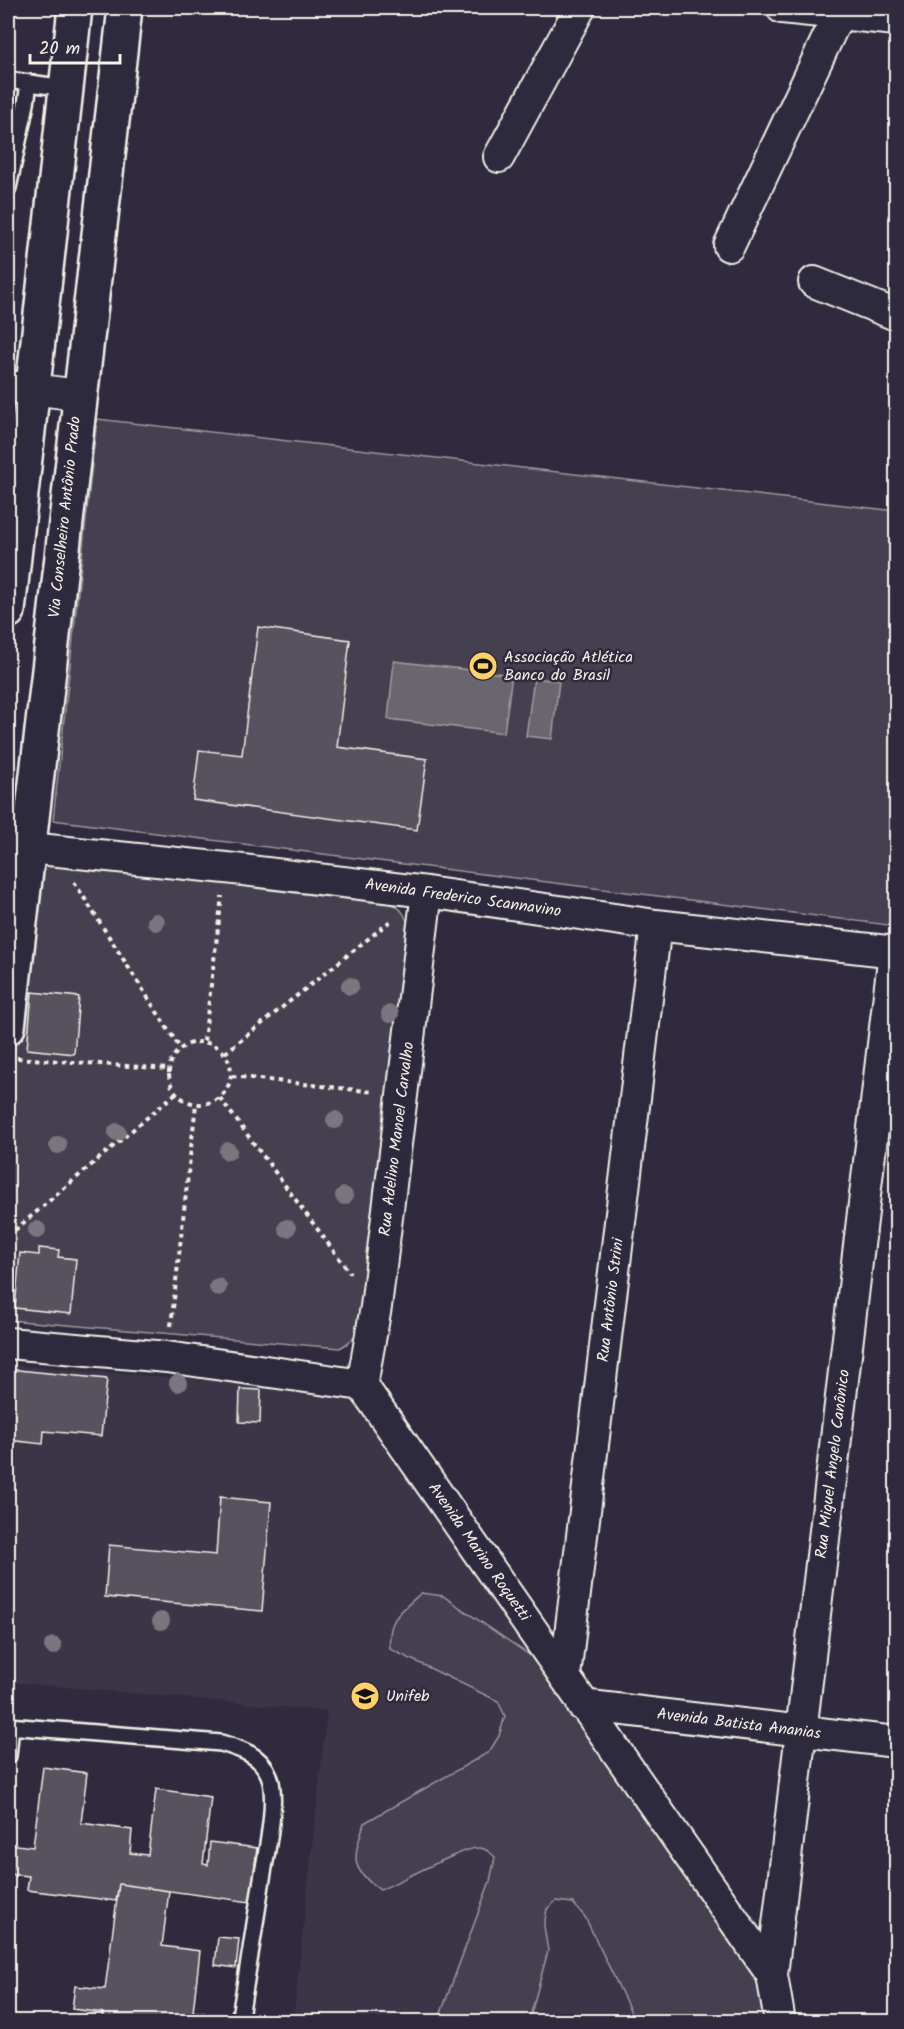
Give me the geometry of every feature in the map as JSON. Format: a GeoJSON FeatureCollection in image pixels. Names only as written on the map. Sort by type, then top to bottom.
{"type":"FeatureCollection","features":[{"type":"Feature","properties":{"kind":"main road"},"geometry":{"type":"LineString","coordinates":[[8,611],[19,388],[66,87],[75,8]]}},
{"type":"Feature","properties":{"kind":"main road","name":"Via Conselheiro Antônio Prado"},"geometry":{"type":"LineString","coordinates":[[8,1027],[125,8]]}},
{"type":"Feature","properties":{"kind":"street"},"geometry":{"type":"LineString","coordinates":[[499,157],[580,8]]}},
{"type":"Feature","properties":{"kind":"street"},"geometry":{"type":"LineString","coordinates":[[782,8],[897,20]]}},
{"type":"Feature","properties":{"kind":"street"},"geometry":{"type":"LineString","coordinates":[[729,246],[839,14]]}},
{"type":"Feature","properties":{"kind":"street"},"geometry":{"type":"LineString","coordinates":[[814,282],[897,315]]}},
{"type":"Feature","properties":{"kind":"street"},"geometry":{"type":"LineString","coordinates":[[19,388],[79,395]]}},
{"type":"Feature","properties":{"kind":"street","name":"Avenida Frederico Scannavino"},"geometry":{"type":"LineString","coordinates":[[30,851],[226,868],[427,892],[656,925],[895,952]]}},
{"type":"Feature","properties":{"kind":"street","name":"Rua Adelino Manoel Carvalho"},"geometry":{"type":"LineString","coordinates":[[362,1384],[376,1307],[427,892]]}},
{"type":"Feature","properties":{"kind":"street","name":"Rua Antônio Strini"},"geometry":{"type":"LineString","coordinates":[[565,1676],[656,925]]}},
{"type":"Feature","properties":{"kind":"street","name":"Rua Miguel Angelo Canônico"},"geometry":{"type":"LineString","coordinates":[[772,1976],[895,952]]}},
{"type":"Feature","properties":{"kind":"street"},"geometry":{"type":"LineString","coordinates":[[8,1343],[167,1357],[362,1384]]}},
{"type":"Feature","properties":{"kind":"street","name":"Avenida Marino Roquetti"},"geometry":{"type":"LineString","coordinates":[[362,1384],[565,1676],[582,1705],[772,1976],[780,2022]]}},
{"type":"Feature","properties":{"kind":"street","name":"Avenida Batista Ananias"},"geometry":{"type":"LineString","coordinates":[[582,1705],[897,1742]]}},
{"type":"Feature","properties":{"kind":"lane"},"geometry":{"type":"LineString","coordinates":[[8,81],[66,87]]}},
{"type":"Feature","properties":{"kind":"lane"},"geometry":{"type":"LineString","coordinates":[[8,188],[29,83]]}},
{"type":"Feature","properties":{"kind":"lane"},"geometry":{"type":"LineString","coordinates":[[8,1756],[9,1726],[221,1743],[242,1749],[255,1756],[265,1766],[270,1778],[272,1815],[239,2022]]}},
{"type":"Feature","properties":{"kind":"path"},"geometry":{"type":"LineString","coordinates":[[30,851],[180,1048]]}},
{"type":"Feature","properties":{"kind":"path"},"geometry":{"type":"LineString","coordinates":[[204,1041],[226,868]]}},
{"type":"Feature","properties":{"kind":"path"},"geometry":{"type":"LineString","coordinates":[[225,1053],[427,892]]}},
{"type":"Feature","properties":{"kind":"path"},"geometry":{"type":"LineString","coordinates":[[204,1041],[216,1045],[225,1053],[231,1064],[232,1076],[228,1088],[220,1098],[209,1103],[196,1104],[176,1093],[170,1081],[169,1069],[173,1057],[180,1048],[192,1042],[204,1041]]}},
{"type":"Feature","properties":{"kind":"path"},"geometry":{"type":"LineString","coordinates":[[8,1058],[169,1069]]}},
{"type":"Feature","properties":{"kind":"path"},"geometry":{"type":"LineString","coordinates":[[232,1076],[402,1095]]}},
{"type":"Feature","properties":{"kind":"path"},"geometry":{"type":"LineString","coordinates":[[8,1236],[176,1093]]}},
{"type":"Feature","properties":{"kind":"path"},"geometry":{"type":"LineString","coordinates":[[220,1098],[376,1307]]}},
{"type":"Feature","properties":{"kind":"path"},"geometry":{"type":"LineString","coordinates":[[167,1357],[196,1104]]}},
{"type":"Feature","properties":{"kind":"shaded area","name":"Associação Atlética Banco do Brasil"},"geometry":{"type":"Polygon","coordinates":[[[97,419],[896,511],[896,926],[53,820],[97,419]]]}},
{"type":"Feature","properties":{"kind":"shaded area"},"geometry":{"type":"Polygon","coordinates":[[[394,661],[512,675],[504,733],[388,719],[394,661]]]}},
{"type":"Feature","properties":{"kind":"shaded area"},"geometry":{"type":"Polygon","coordinates":[[[534,678],[559,681],[552,739],[526,736],[534,678]]]}},
{"type":"Feature","properties":{"kind":"shaded area"},"geometry":{"type":"Polygon","coordinates":[[[55,862],[388,902],[404,915],[407,921],[358,1328],[349,1342],[340,1348],[8,1320],[8,1110],[34,880],[42,868],[55,862]]]}},
{"type":"Feature","properties":{"kind":"shaded area","name":"Unifeb"},"geometry":{"type":"Polygon","coordinates":[[[8,1365],[344,1390],[541,1663],[759,1983],[766,2021],[293,2021],[327,1711],[8,1682],[8,1365]]]}},
{"type":"Feature","properties":{"kind":"shaded area"},"geometry":{"type":"Polygon","coordinates":[[[421,1593],[443,1596],[541,1663],[759,1983],[766,2021],[633,2021],[630,2010],[585,1917],[573,1903],[556,1901],[547,1909],[544,1926],[548,1951],[529,2021],[438,2021],[490,1881],[495,1857],[483,1849],[472,1849],[380,1890],[358,1868],[356,1854],[364,1823],[489,1752],[499,1736],[505,1716],[498,1701],[390,1649],[391,1630],[396,1617],[421,1593]]]}},
{"type":"Feature","properties":{"kind":"building"},"geometry":{"type":"Polygon","coordinates":[[[258,627],[350,640],[337,747],[427,759],[417,830],[193,800],[199,750],[242,755],[258,627]]]}},
{"type":"Feature","properties":{"kind":"building"},"geometry":{"type":"Polygon","coordinates":[[[32,992],[79,997],[74,1054],[27,1049],[32,992]]]}},
{"type":"Feature","properties":{"kind":"building"},"geometry":{"type":"Polygon","coordinates":[[[39,1248],[59,1250],[58,1257],[76,1259],[71,1314],[15,1308],[20,1253],[39,1255],[39,1248]]]}},
{"type":"Feature","properties":{"kind":"building"},"geometry":{"type":"Polygon","coordinates":[[[8,1369],[107,1379],[101,1436],[44,1431],[43,1444],[8,1440],[8,1369]]]}},
{"type":"Feature","properties":{"kind":"building"},"geometry":{"type":"Polygon","coordinates":[[[240,1389],[261,1390],[260,1423],[239,1422],[240,1389]]]}},
{"type":"Feature","properties":{"kind":"building"},"geometry":{"type":"Polygon","coordinates":[[[220,1497],[271,1502],[262,1611],[105,1597],[109,1545],[216,1555],[220,1497]]]}},
{"type":"Feature","properties":{"kind":"building"},"geometry":{"type":"Polygon","coordinates":[[[43,1767],[87,1773],[81,1823],[132,1830],[130,1853],[148,1855],[156,1789],[211,1797],[203,1864],[208,1865],[210,1842],[257,1848],[250,1902],[119,1884],[116,1901],[27,1890],[29,1876],[8,1874],[8,1844],[33,1847],[43,1767]]]}},
{"type":"Feature","properties":{"kind":"building"},"geometry":{"type":"Polygon","coordinates":[[[119,1884],[169,1891],[162,1946],[200,1951],[193,2012],[205,2013],[204,2022],[101,2022],[103,2013],[72,2009],[75,1986],[105,1989],[119,1884]]]}},
{"type":"Feature","properties":{"kind":"building"},"geometry":{"type":"Polygon","coordinates":[[[218,1937],[239,1939],[236,1968],[215,1965],[218,1937]]]}},
{"type":"Feature","properties":{"kind":"place","name":"Associação Atlética Banco do Brasil"},"geometry":{"type":"Point","coordinates":[483,666]}},
{"type":"Feature","properties":{"kind":"place","name":"Unifeb"},"geometry":{"type":"Point","coordinates":[365,1696]}}]}
